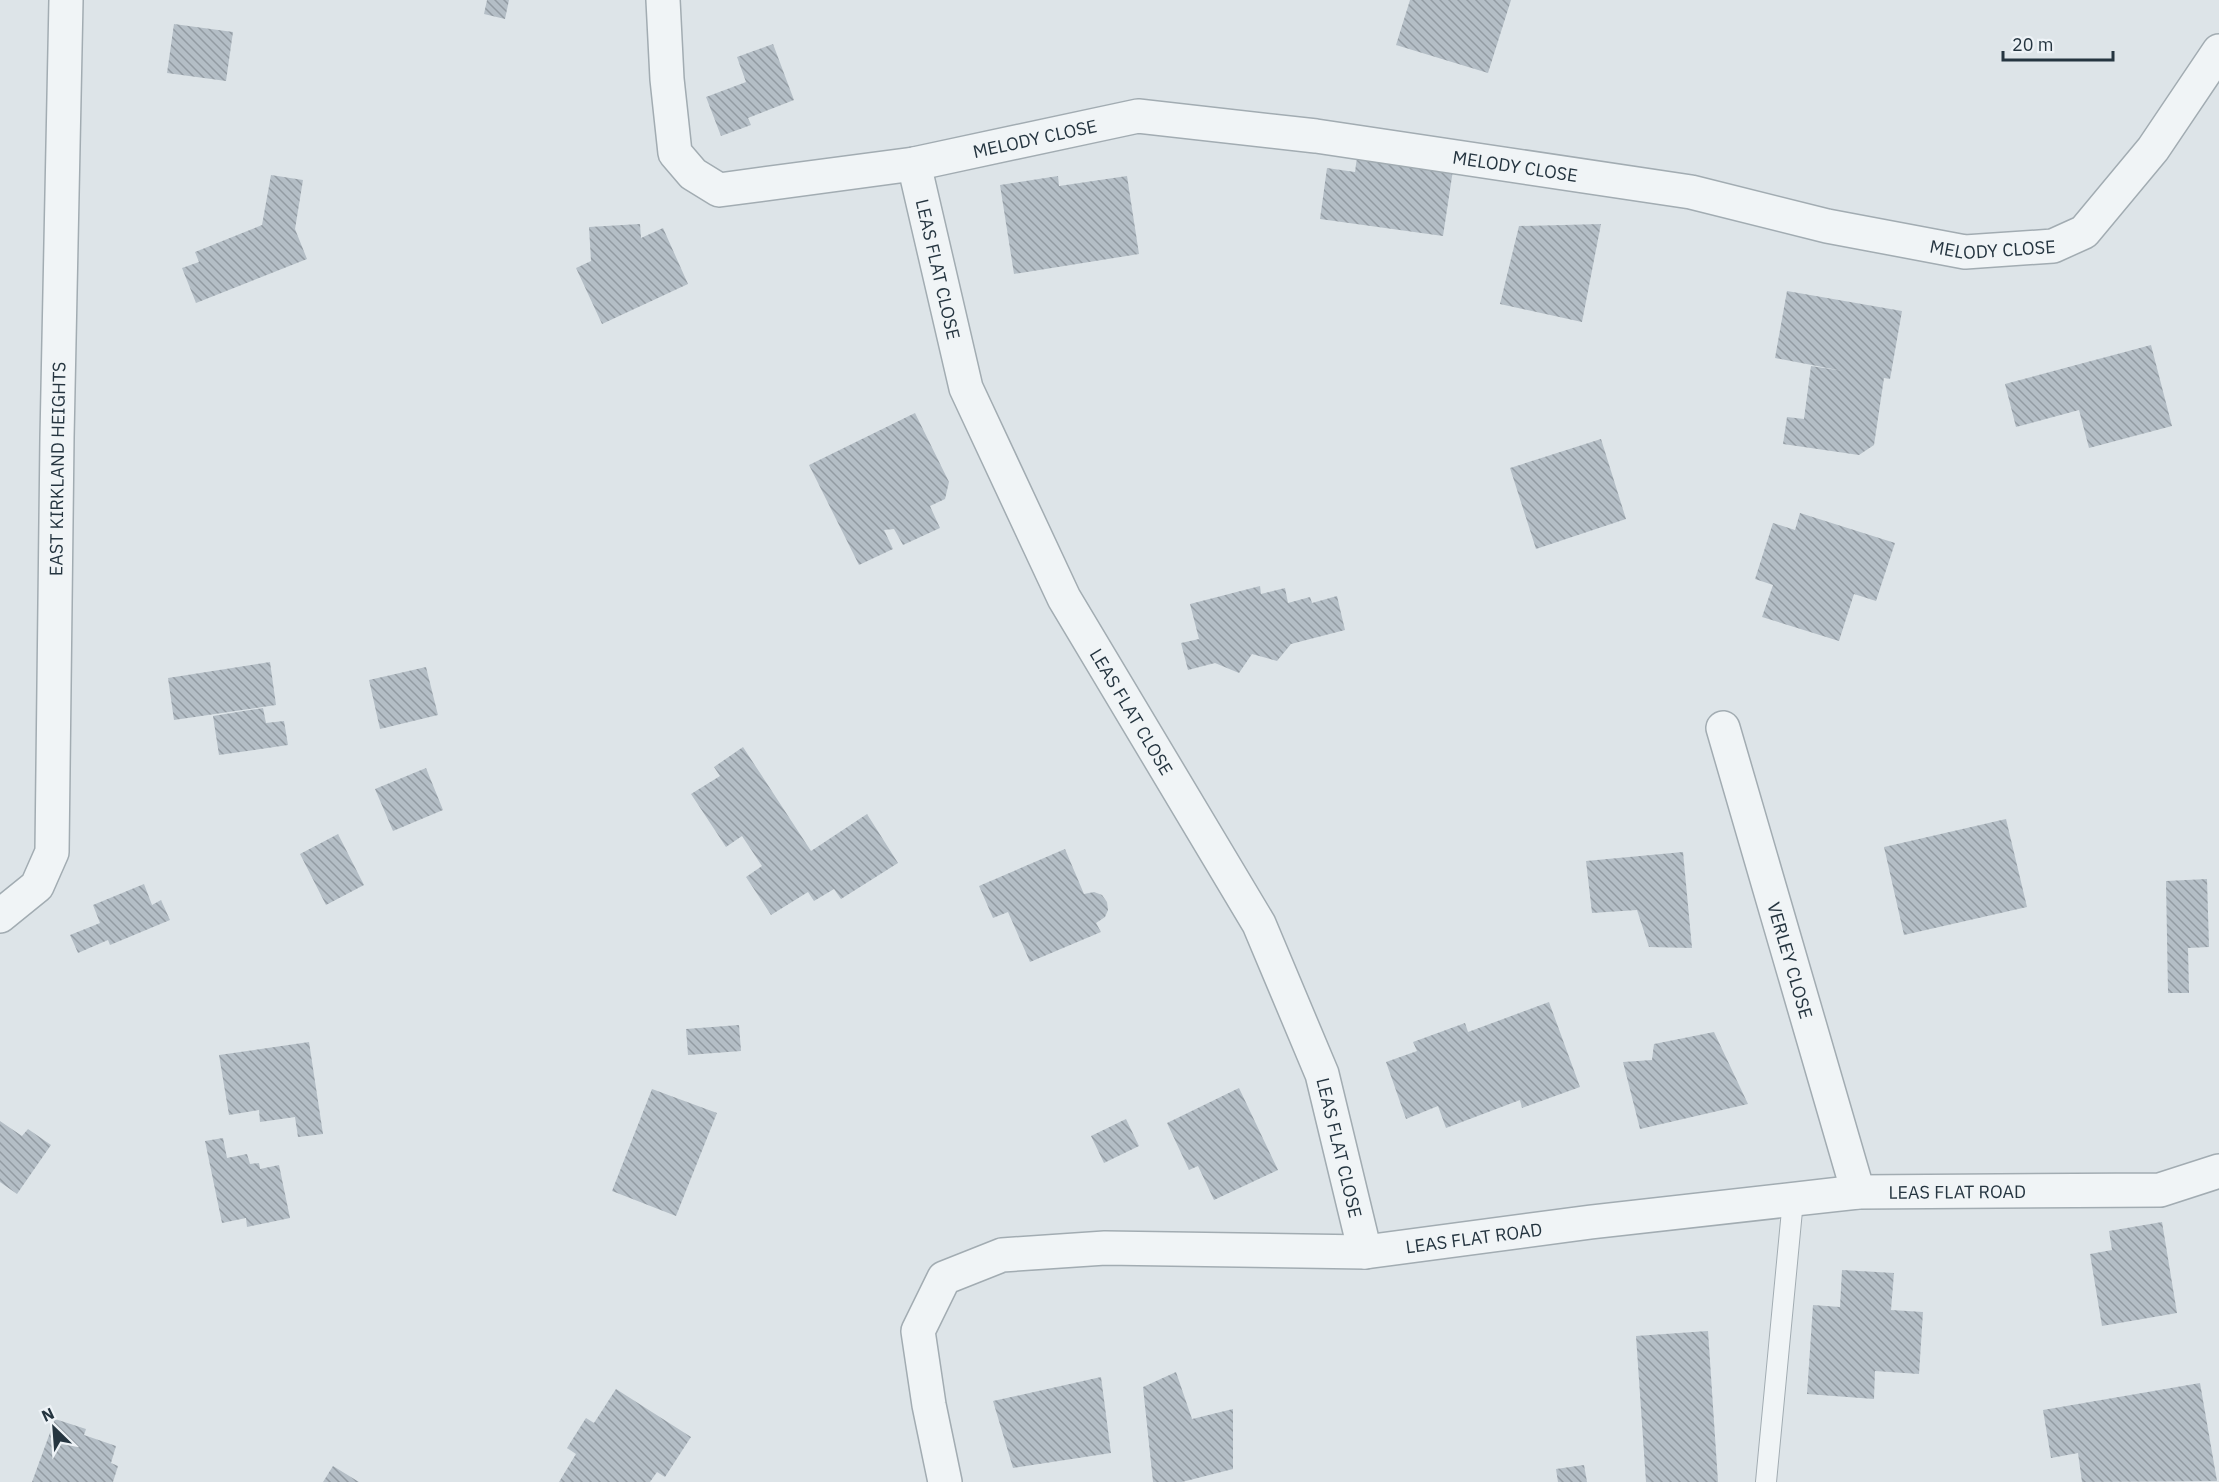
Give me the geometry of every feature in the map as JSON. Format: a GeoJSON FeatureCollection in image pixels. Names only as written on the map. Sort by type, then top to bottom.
{"type":"FeatureCollection","features":[{"type":"Feature","properties":{"kind":"street","name":"EAST KIRKLAND HEIGHTS"},"geometry":{"type":"LineString","coordinates":[[0,916],[37,886],[52,852],[57,438],[66,0]]}},
{"type":"Feature","properties":{"kind":"street","name":"MELODY CLOSE"},"geometry":{"type":"LineString","coordinates":[[663,0],[667,80],[675,153],[693,174],[719,190],[914,164],[1138,116],[1316,136],[1691,192],[1827,226],[1965,252],[2053,246],[2085,232],[2153,149],[2219,51]]}},
{"type":"Feature","properties":{"kind":"street","name":"LEAS FLAT CLOSE"},"geometry":{"type":"LineString","coordinates":[[914,164],[966,388],[1064,598],[1259,924],[1322,1074],[1365,1252]]}},
{"type":"Feature","properties":{"kind":"street","name":"VERLEY CLOSE"},"geometry":{"type":"LineString","coordinates":[[1723,728],[1858,1192]]}},
{"type":"Feature","properties":{"kind":"street","name":"LEAS FLAT ROAD"},"geometry":{"type":"LineString","coordinates":[[945,1482],[929,1405],[918,1331],[944,1278],[1002,1255],[1105,1248],[1365,1252],[1591,1222],[1858,1192],[2160,1190],[2219,1171]]}},
{"type":"Feature","properties":{"kind":"lane"},"geometry":{"type":"LineString","coordinates":[[1766,1482],[1793,1200]]}},
{"type":"Feature","properties":{"kind":"building"},"geometry":{"type":"Polygon","coordinates":[[[487,0],[509,0],[505,19],[484,14],[487,0]]]}},
{"type":"Feature","properties":{"kind":"building"},"geometry":{"type":"Polygon","coordinates":[[[1410,0],[1511,0],[1488,73],[1396,45],[1410,0]]]}},
{"type":"Feature","properties":{"kind":"building"},"geometry":{"type":"Polygon","coordinates":[[[174,24],[233,32],[226,81],[167,73],[174,24]]]}},
{"type":"Feature","properties":{"kind":"building"},"geometry":{"type":"Polygon","coordinates":[[[773,44],[794,100],[748,118],[751,125],[721,136],[706,97],[746,82],[737,57],[773,44]]]}},
{"type":"Feature","properties":{"kind":"building"},"geometry":{"type":"Polygon","coordinates":[[[1357,157],[1453,170],[1443,236],[1320,219],[1327,168],[1355,172],[1357,157]]]}},
{"type":"Feature","properties":{"kind":"building"},"geometry":{"type":"Polygon","coordinates":[[[271,175],[303,180],[295,229],[307,259],[196,303],[182,268],[199,262],[195,252],[262,225],[271,175]]]}},
{"type":"Feature","properties":{"kind":"building"},"geometry":{"type":"Polygon","coordinates":[[[1058,176],[1059,186],[1127,176],[1139,254],[1014,274],[1000,185],[1058,176]]]}},
{"type":"Feature","properties":{"kind":"building"},"geometry":{"type":"Polygon","coordinates":[[[640,224],[641,238],[663,228],[688,284],[602,324],[576,268],[591,261],[589,227],[640,224]]]}},
{"type":"Feature","properties":{"kind":"building"},"geometry":{"type":"Polygon","coordinates":[[[1601,224],[1582,322],[1500,304],[1519,226],[1601,224]]]}},
{"type":"Feature","properties":{"kind":"building"},"geometry":{"type":"Polygon","coordinates":[[[1787,291],[1902,311],[1890,379],[1884,378],[1874,445],[1859,455],[1783,444],[1787,417],[1804,419],[1811,366],[1843,371],[1775,358],[1787,291]]]}},
{"type":"Feature","properties":{"kind":"building"},"geometry":{"type":"Polygon","coordinates":[[[2151,345],[2172,426],[2089,448],[2079,410],[2016,427],[2005,384],[2151,345]]]}},
{"type":"Feature","properties":{"kind":"building"},"geometry":{"type":"Polygon","coordinates":[[[915,413],[949,482],[945,499],[930,506],[940,528],[903,545],[894,529],[884,530],[893,549],[859,565],[809,465],[915,413]]]}},
{"type":"Feature","properties":{"kind":"building"},"geometry":{"type":"Polygon","coordinates":[[[1601,439],[1626,519],[1536,549],[1510,468],[1601,439]]]}},
{"type":"Feature","properties":{"kind":"building"},"geometry":{"type":"Polygon","coordinates":[[[1800,513],[1895,543],[1876,601],[1854,594],[1839,641],[1762,617],[1773,585],[1755,579],[1773,523],[1795,530],[1800,513]]]}},
{"type":"Feature","properties":{"kind":"building"},"geometry":{"type":"Polygon","coordinates":[[[1260,586],[1261,594],[1285,588],[1288,603],[1310,597],[1312,603],[1337,596],[1345,630],[1291,644],[1277,661],[1252,654],[1239,673],[1215,663],[1188,670],[1181,643],[1199,639],[1190,604],[1260,586]]]}},
{"type":"Feature","properties":{"kind":"building"},"geometry":{"type":"Polygon","coordinates":[[[270,662],[276,705],[174,720],[168,678],[270,662]]]}},
{"type":"Feature","properties":{"kind":"building"},"geometry":{"type":"Polygon","coordinates":[[[426,667],[438,715],[380,729],[369,680],[426,667]]]}},
{"type":"Feature","properties":{"kind":"building"},"geometry":{"type":"Polygon","coordinates":[[[263,708],[266,723],[284,721],[288,745],[219,755],[213,716],[263,708]]]}},
{"type":"Feature","properties":{"kind":"building"},"geometry":{"type":"Polygon","coordinates":[[[743,747],[811,851],[867,814],[898,863],[841,899],[834,889],[814,901],[808,892],[771,915],[746,877],[762,866],[742,836],[726,847],[691,794],[720,776],[714,767],[743,747]]]}},
{"type":"Feature","properties":{"kind":"building"},"geometry":{"type":"Polygon","coordinates":[[[426,768],[443,810],[393,831],[375,789],[426,768]]]}},
{"type":"Feature","properties":{"kind":"building"},"geometry":{"type":"Polygon","coordinates":[[[2006,819],[2027,907],[1904,935],[1884,847],[2006,819]]]}},
{"type":"Feature","properties":{"kind":"building"},"geometry":{"type":"Polygon","coordinates":[[[338,834],[364,885],[326,905],[300,854],[338,834]]]}},
{"type":"Feature","properties":{"kind":"building"},"geometry":{"type":"Polygon","coordinates":[[[1065,849],[1084,894],[1094,892],[1102,895],[1107,902],[1108,910],[1105,917],[1096,923],[1101,932],[1030,962],[1008,912],[993,918],[979,886],[1065,849]]]}},
{"type":"Feature","properties":{"kind":"building"},"geometry":{"type":"Polygon","coordinates":[[[1683,852],[1692,948],[1649,947],[1637,910],[1592,913],[1586,861],[1683,852]]]}},
{"type":"Feature","properties":{"kind":"building"},"geometry":{"type":"Polygon","coordinates":[[[2207,879],[2209,947],[2188,948],[2189,993],[2168,993],[2166,881],[2207,879]]]}},
{"type":"Feature","properties":{"kind":"building"},"geometry":{"type":"Polygon","coordinates":[[[144,884],[152,905],[161,900],[170,920],[110,945],[108,940],[78,953],[70,935],[100,923],[93,905],[144,884]]]}},
{"type":"Feature","properties":{"kind":"building"},"geometry":{"type":"Polygon","coordinates":[[[1549,1002],[1580,1087],[1522,1108],[1520,1100],[1446,1128],[1438,1106],[1406,1119],[1386,1062],[1417,1051],[1413,1042],[1465,1023],[1468,1032],[1549,1002]]]}},
{"type":"Feature","properties":{"kind":"building"},"geometry":{"type":"Polygon","coordinates":[[[739,1025],[741,1051],[688,1055],[686,1029],[739,1025]]]}},
{"type":"Feature","properties":{"kind":"building"},"geometry":{"type":"Polygon","coordinates":[[[1714,1032],[1748,1104],[1640,1129],[1623,1062],[1652,1060],[1654,1044],[1714,1032]]]}},
{"type":"Feature","properties":{"kind":"building"},"geometry":{"type":"Polygon","coordinates":[[[309,1042],[323,1134],[298,1137],[295,1117],[260,1122],[259,1110],[229,1115],[219,1055],[309,1042]]]}},
{"type":"Feature","properties":{"kind":"building"},"geometry":{"type":"Polygon","coordinates":[[[1239,1088],[1278,1170],[1214,1200],[1198,1166],[1189,1170],[1167,1123],[1239,1088]]]}},
{"type":"Feature","properties":{"kind":"building"},"geometry":{"type":"Polygon","coordinates":[[[652,1089],[717,1113],[676,1216],[612,1191],[652,1089]]]}},
{"type":"Feature","properties":{"kind":"building"},"geometry":{"type":"Polygon","coordinates":[[[1126,1119],[1139,1146],[1104,1163],[1091,1136],[1126,1119]]]}},
{"type":"Feature","properties":{"kind":"building"},"geometry":{"type":"Polygon","coordinates":[[[0,1121],[22,1136],[28,1129],[51,1145],[17,1194],[0,1182],[0,1121]]]}},
{"type":"Feature","properties":{"kind":"building"},"geometry":{"type":"Polygon","coordinates":[[[223,1138],[227,1158],[247,1154],[250,1164],[259,1163],[260,1169],[279,1165],[290,1218],[247,1227],[246,1218],[222,1223],[205,1141],[223,1138]]]}},
{"type":"Feature","properties":{"kind":"building"},"geometry":{"type":"Polygon","coordinates":[[[2162,1222],[2177,1313],[2102,1326],[2090,1254],[2112,1250],[2109,1231],[2162,1222]]]}},
{"type":"Feature","properties":{"kind":"building"},"geometry":{"type":"Polygon","coordinates":[[[1842,1270],[1894,1273],[1891,1310],[1923,1312],[1919,1374],[1875,1371],[1874,1399],[1807,1394],[1813,1305],[1840,1307],[1842,1270]]]}},
{"type":"Feature","properties":{"kind":"building"},"geometry":{"type":"Polygon","coordinates":[[[1708,1331],[1718,1482],[1646,1482],[1636,1336],[1708,1331]]]}},
{"type":"Feature","properties":{"kind":"building"},"geometry":{"type":"Polygon","coordinates":[[[1176,1372],[1192,1419],[1233,1409],[1233,1469],[1182,1482],[1153,1482],[1143,1387],[1176,1372]]]}},
{"type":"Feature","properties":{"kind":"building"},"geometry":{"type":"Polygon","coordinates":[[[1101,1377],[1111,1453],[1013,1468],[993,1401],[1101,1377]]]}},
{"type":"Feature","properties":{"kind":"building"},"geometry":{"type":"Polygon","coordinates":[[[2200,1383],[2217,1481],[2082,1482],[2078,1453],[2051,1458],[2043,1410],[2200,1383]]]}},
{"type":"Feature","properties":{"kind":"building"},"geometry":{"type":"Polygon","coordinates":[[[616,1389],[691,1437],[665,1477],[657,1472],[650,1482],[559,1482],[576,1454],[567,1448],[586,1418],[594,1423],[616,1389]]]}},
{"type":"Feature","properties":{"kind":"building"},"geometry":{"type":"Polygon","coordinates":[[[55,1419],[86,1429],[84,1435],[116,1446],[111,1463],[118,1466],[113,1482],[32,1482],[55,1419]]]}},
{"type":"Feature","properties":{"kind":"building"},"geometry":{"type":"Polygon","coordinates":[[[1584,1465],[1587,1482],[1558,1482],[1556,1469],[1584,1465]]]}},
{"type":"Feature","properties":{"kind":"building"},"geometry":{"type":"Polygon","coordinates":[[[333,1466],[359,1482],[323,1482],[333,1466]]]}}]}
